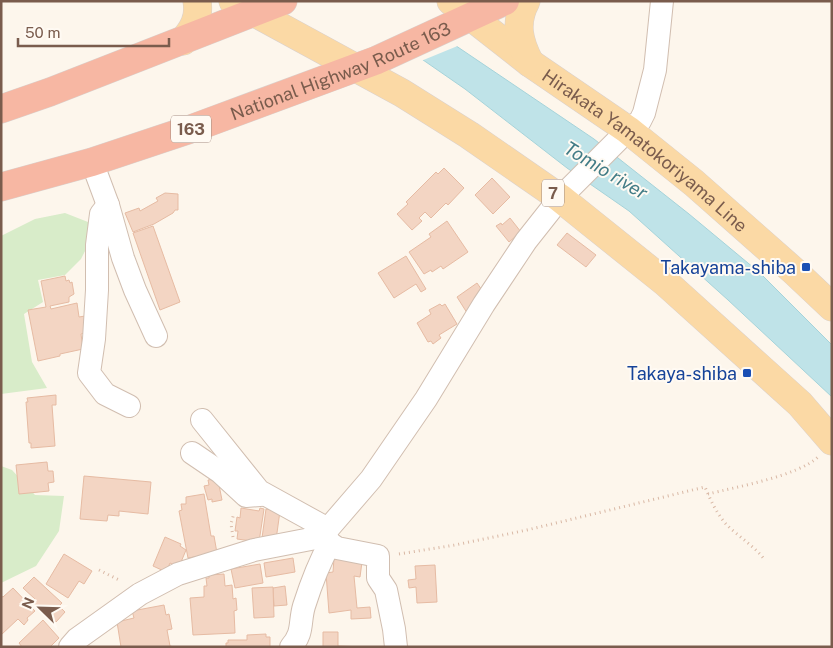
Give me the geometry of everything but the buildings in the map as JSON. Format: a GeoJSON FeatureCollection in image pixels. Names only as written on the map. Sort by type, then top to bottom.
{"type":"FeatureCollection","features":[{"type":"Feature","properties":{"kind":"highway"},"geometry":{"type":"LineString","coordinates":[[1,109],[183,41],[243,6],[282,1]]}},
{"type":"Feature","properties":{"kind":"highway","name":"National Highway Route 163"},"geometry":{"type":"LineString","coordinates":[[1,187],[92,162],[188,130],[365,64],[456,15],[505,1]]}},
{"type":"Feature","properties":{"kind":"main road"},"geometry":{"type":"LineString","coordinates":[[183,41],[194,26],[198,12],[198,1]]}},
{"type":"Feature","properties":{"kind":"main road"},"geometry":{"type":"LineString","coordinates":[[526,1],[521,10],[518,30],[530,63]]}},
{"type":"Feature","properties":{"kind":"main road","name":"7"},"geometry":{"type":"LineString","coordinates":[[243,6],[365,64],[430,110],[568,190],[673,289],[800,404],[826,448]]}},
{"type":"Feature","properties":{"kind":"main road","name":"Hirakata Yamatokoriyama Line"},"geometry":{"type":"LineString","coordinates":[[456,15],[628,130],[701,190],[832,307]]}},
{"type":"Feature","properties":{"kind":"street"},"geometry":{"type":"LineString","coordinates":[[291,647],[299,638],[304,608],[327,536],[376,471],[426,399],[484,304],[526,241],[568,190],[628,130],[640,121],[644,113],[655,70],[662,1]]}},
{"type":"Feature","properties":{"kind":"street"},"geometry":{"type":"LineString","coordinates":[[92,162],[108,205],[122,258],[156,336]]}},
{"type":"Feature","properties":{"kind":"street"},"geometry":{"type":"LineString","coordinates":[[108,205],[101,214],[97,245],[97,300],[94,339],[88,373],[105,394],[129,406]]}},
{"type":"Feature","properties":{"kind":"street"},"geometry":{"type":"LineString","coordinates":[[202,420],[259,491],[327,536],[337,548],[378,567],[386,590],[396,647]]}},
{"type":"Feature","properties":{"kind":"street"},"geometry":{"type":"LineString","coordinates":[[192,454],[220,472],[246,496],[266,494]]}},
{"type":"Feature","properties":{"kind":"street"},"geometry":{"type":"LineString","coordinates":[[70,647],[77,639],[140,594],[178,574],[241,555],[327,536]]}},
{"type":"Feature","properties":{"kind":"street"},"geometry":{"type":"LineString","coordinates":[[378,567],[381,647]]}},
{"type":"Feature","properties":{"kind":"path"},"geometry":{"type":"LineString","coordinates":[[708,494],[766,480],[810,464],[826,448]]}},
{"type":"Feature","properties":{"kind":"path"},"geometry":{"type":"LineString","coordinates":[[378,567],[454,545],[518,532],[704,487],[714,506],[729,527],[758,550],[766,560]]}},
{"type":"Feature","properties":{"kind":"path"},"geometry":{"type":"LineString","coordinates":[[237,488],[231,524],[233,538],[241,555]]}},
{"type":"Feature","properties":{"kind":"green space"},"geometry":{"type":"Polygon","coordinates":[[[65,213],[88,222],[89,243],[81,259],[65,275],[38,280],[43,302],[24,314],[32,362],[47,388],[1,394],[1,236],[35,219],[65,213]]]}},
{"type":"Feature","properties":{"kind":"green space"},"geometry":{"type":"Polygon","coordinates":[[[1,466],[12,470],[35,495],[64,496],[59,531],[36,566],[1,583],[1,466]]]}},
{"type":"Feature","properties":{"kind":"water","name":"Tomio river"},"geometry":{"type":"Polygon","coordinates":[[[394,4],[594,139],[760,273],[832,345],[832,397],[629,211],[567,168],[465,89],[413,53],[394,4]]]}},
{"type":"Feature","properties":{"kind":"pier"},"geometry":{"type":"Polygon","coordinates":[[[315,1],[395,1],[460,45],[421,61],[336,15],[315,1]]]}},
{"type":"Feature","properties":{"kind":"place","name":"Takayama-shiba"},"geometry":{"type":"Point","coordinates":[806,267]}},
{"type":"Feature","properties":{"kind":"place","name":"Takaya-shiba"},"geometry":{"type":"Point","coordinates":[747,373]}}]}
